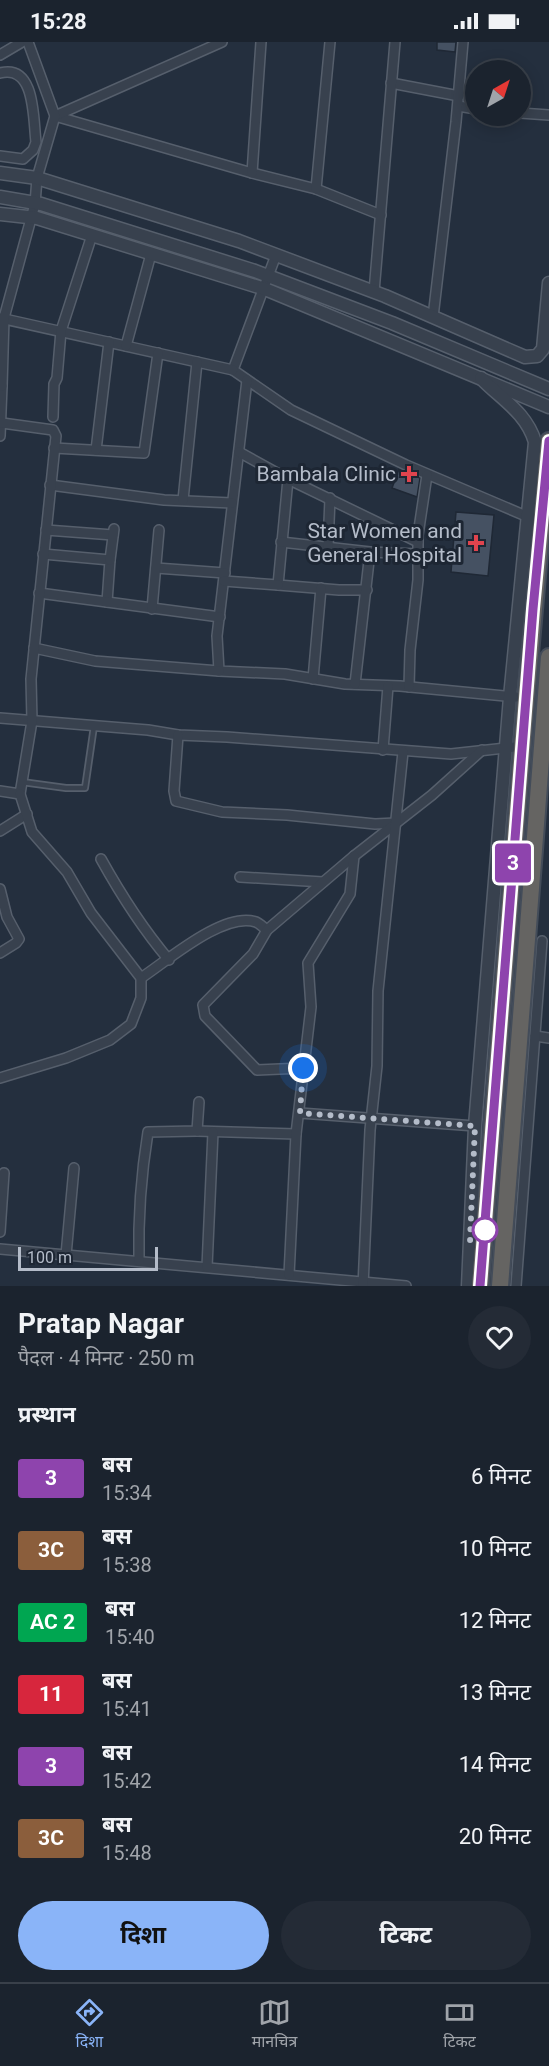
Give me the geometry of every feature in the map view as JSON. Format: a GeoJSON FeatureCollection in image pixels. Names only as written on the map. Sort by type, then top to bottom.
{"type":"FeatureCollection","features":[{"type":"Feature","properties":{"kind":"highway"},"geometry":{"type":"LineString","coordinates":[[480,1286],[518,698],[534,519],[549,441]]}},
{"type":"Feature","properties":{"kind":"highway"},"geometry":{"type":"LineString","coordinates":[[500,1286],[539,941],[549,657]]}},
{"type":"Feature","properties":{"kind":"street"},"geometry":{"type":"LineString","coordinates":[[0,55],[22,42]]}},
{"type":"Feature","properties":{"kind":"street"},"geometry":{"type":"LineString","coordinates":[[28,42],[55,116],[31,177]]}},
{"type":"Feature","properties":{"kind":"street"},"geometry":{"type":"LineString","coordinates":[[55,116],[222,42]]}},
{"type":"Feature","properties":{"kind":"street"},"geometry":{"type":"LineString","coordinates":[[252,173],[261,42]]}},
{"type":"Feature","properties":{"kind":"street"},"geometry":{"type":"LineString","coordinates":[[316,189],[330,42]]}},
{"type":"Feature","properties":{"kind":"street"},"geometry":{"type":"LineString","coordinates":[[374,292],[395,42]]}},
{"type":"Feature","properties":{"kind":"street"},"geometry":{"type":"LineString","coordinates":[[433,317],[464,42]]}},
{"type":"Feature","properties":{"kind":"street"},"geometry":{"type":"LineString","coordinates":[[0,73],[10,71],[18,74],[28,86],[36,142],[33,150],[23,159],[0,156]]}},
{"type":"Feature","properties":{"kind":"street"},"geometry":{"type":"LineString","coordinates":[[391,83],[459,96]]}},
{"type":"Feature","properties":{"kind":"street"},"geometry":{"type":"LineString","coordinates":[[458,106],[465,107]]}},
{"type":"Feature","properties":{"kind":"street"},"geometry":{"type":"LineString","coordinates":[[531,114],[549,116]]}},
{"type":"Feature","properties":{"kind":"street"},"geometry":{"type":"LineString","coordinates":[[55,116],[252,173],[316,189],[381,215]]}},
{"type":"Feature","properties":{"kind":"street"},"geometry":{"type":"LineString","coordinates":[[0,436],[2,318],[35,204],[31,177],[23,159]]}},
{"type":"Feature","properties":{"kind":"street"},"geometry":{"type":"LineString","coordinates":[[0,173],[31,177],[239,241],[374,292],[525,357],[537,357],[543,349],[549,283]]}},
{"type":"Feature","properties":{"kind":"street"},"geometry":{"type":"LineString","coordinates":[[0,197],[35,204],[269,276],[392,323],[549,389]]}},
{"type":"Feature","properties":{"kind":"street"},"geometry":{"type":"LineString","coordinates":[[0,214],[31,218],[92,235],[265,289],[549,406]]}},
{"type":"Feature","properties":{"kind":"street"},"geometry":{"type":"LineString","coordinates":[[53,417],[54,384],[57,378],[61,331],[92,235]]}},
{"type":"Feature","properties":{"kind":"street"},"geometry":{"type":"LineString","coordinates":[[126,346],[151,254]]}},
{"type":"Feature","properties":{"kind":"street"},"geometry":{"type":"LineString","coordinates":[[233,370],[276,255]]}},
{"type":"Feature","properties":{"kind":"street"},"geometry":{"type":"LineString","coordinates":[[2,318],[233,370],[291,410],[427,475],[534,519],[535,442],[531,426],[481,378]]}},
{"type":"Feature","properties":{"kind":"street"},"geometry":{"type":"LineString","coordinates":[[96,450],[109,342]]}},
{"type":"Feature","properties":{"kind":"street"},"geometry":{"type":"LineString","coordinates":[[54,447],[144,453],[158,353]]}},
{"type":"Feature","properties":{"kind":"street"},"geometry":{"type":"LineString","coordinates":[[183,500],[197,362]]}},
{"type":"Feature","properties":{"kind":"street"},"geometry":{"type":"LineString","coordinates":[[219,671],[217,636],[247,380]]}},
{"type":"Feature","properties":{"kind":"street"},"geometry":{"type":"LineString","coordinates":[[0,1078],[66,1058],[110,1040],[131,1024],[141,998],[141,978],[91,913],[67,872],[32,832],[20,794],[32,721],[31,679],[56,435],[53,430],[2,423]]}},
{"type":"Feature","properties":{"kind":"street"},"geometry":{"type":"LineString","coordinates":[[239,452],[288,479],[418,542]]}},
{"type":"Feature","properties":{"kind":"street"},"geometry":{"type":"LineString","coordinates":[[410,687],[410,650],[418,580],[418,542],[427,475]]}},
{"type":"Feature","properties":{"kind":"street"},"geometry":{"type":"LineString","coordinates":[[278,585],[288,479]]}},
{"type":"Feature","properties":{"kind":"street"},"geometry":{"type":"LineString","coordinates":[[50,485],[164,500],[232,503]]}},
{"type":"Feature","properties":{"kind":"street"},"geometry":{"type":"LineString","coordinates":[[328,547],[330,498]]}},
{"type":"Feature","properties":{"kind":"street"},"geometry":{"type":"LineString","coordinates":[[46,530],[114,532],[106,602]]}},
{"type":"Feature","properties":{"kind":"street"},"geometry":{"type":"LineString","coordinates":[[152,609],[159,530]]}},
{"type":"Feature","properties":{"kind":"street"},"geometry":{"type":"LineString","coordinates":[[281,542],[370,552],[418,554]]}},
{"type":"Feature","properties":{"kind":"street"},"geometry":{"type":"LineString","coordinates":[[355,684],[370,552]]}},
{"type":"Feature","properties":{"kind":"street"},"geometry":{"type":"LineString","coordinates":[[43,554],[110,560]]}},
{"type":"Feature","properties":{"kind":"street"},"geometry":{"type":"LineString","coordinates":[[156,568],[278,585],[367,590]]}},
{"type":"Feature","properties":{"kind":"street"},"geometry":{"type":"LineString","coordinates":[[313,678],[321,588]]}},
{"type":"Feature","properties":{"kind":"street"},"geometry":{"type":"LineString","coordinates":[[39,593],[220,618]]}},
{"type":"Feature","properties":{"kind":"street"},"geometry":{"type":"LineString","coordinates":[[34,648],[95,661],[285,674],[355,684],[518,698]]}},
{"type":"Feature","properties":{"kind":"street"},"geometry":{"type":"LineString","coordinates":[[383,750],[388,686]]}},
{"type":"Feature","properties":{"kind":"street"},"geometry":{"type":"LineString","coordinates":[[0,718],[148,730],[178,735],[403,752],[451,754],[515,746],[475,1126],[468,1286]]}},
{"type":"Feature","properties":{"kind":"street"},"geometry":{"type":"LineString","coordinates":[[178,735],[174,791],[176,801],[222,812],[287,815],[375,824],[396,823]]}},
{"type":"Feature","properties":{"kind":"street"},"geometry":{"type":"LineString","coordinates":[[303,1068],[257,1070],[205,1017],[203,1005],[253,954],[267,930],[322,882],[432,795],[482,750]]}},
{"type":"Feature","properties":{"kind":"street"},"geometry":{"type":"LineString","coordinates":[[363,1284],[371,1118],[377,1066],[378,990],[403,752]]}},
{"type":"Feature","properties":{"kind":"street"},"geometry":{"type":"LineString","coordinates":[[0,791],[20,794]]}},
{"type":"Feature","properties":{"kind":"street"},"geometry":{"type":"LineString","coordinates":[[0,831],[27,814]]}},
{"type":"Feature","properties":{"kind":"street"},"geometry":{"type":"LineString","coordinates":[[289,1275],[296,1134],[311,1007],[308,963],[350,894],[354,856]]}},
{"type":"Feature","properties":{"kind":"street"},"geometry":{"type":"LineString","coordinates":[[101,859],[120,895],[147,935],[169,960]]}},
{"type":"Feature","properties":{"kind":"street"},"geometry":{"type":"LineString","coordinates":[[240,877],[322,882]]}},
{"type":"Feature","properties":{"kind":"street"},"geometry":{"type":"LineString","coordinates":[[0,889],[7,917],[19,939],[16,944],[0,953]]}},
{"type":"Feature","properties":{"kind":"street"},"geometry":{"type":"LineString","coordinates":[[141,978],[193,941],[230,922],[255,921],[267,930]]}},
{"type":"Feature","properties":{"kind":"street"},"geometry":{"type":"LineString","coordinates":[[516,1286],[535,1036],[539,941]]}},
{"type":"Feature","properties":{"kind":"street"},"geometry":{"type":"LineString","coordinates":[[535,1036],[549,1038]]}},
{"type":"Feature","properties":{"kind":"street"},"geometry":{"type":"LineString","coordinates":[[197,1131],[199,1102]]}},
{"type":"Feature","properties":{"kind":"street"},"geometry":{"type":"LineString","coordinates":[[300,1113],[475,1126]]}},
{"type":"Feature","properties":{"kind":"street"},"geometry":{"type":"LineString","coordinates":[[139,1261],[141,1176],[148,1132],[296,1134]]}},
{"type":"Feature","properties":{"kind":"street"},"geometry":{"type":"LineString","coordinates":[[207,1267],[213,1132]]}},
{"type":"Feature","properties":{"kind":"street"},"geometry":{"type":"LineString","coordinates":[[66,1255],[74,1168]]}},
{"type":"Feature","properties":{"kind":"street"},"geometry":{"type":"LineString","coordinates":[[0,1232],[4,1173]]}},
{"type":"Feature","properties":{"kind":"street"},"geometry":{"type":"LineString","coordinates":[[0,1249],[207,1267],[363,1284],[406,1286]]}},
{"type":"Feature","properties":{"kind":"lane"},"geometry":{"type":"LineString","coordinates":[[22,782],[66,788],[86,788],[94,726]]}},
{"type":"Feature","properties":{"kind":"building"},"geometry":{"type":"Polygon","coordinates":[[[437,42],[456,42],[455,52],[437,50],[437,42]]]}},
{"type":"Feature","properties":{"kind":"building"},"geometry":{"type":"Polygon","coordinates":[[[399,469],[420,478],[417,497],[392,488],[399,469]]]}},
{"type":"Feature","properties":{"kind":"building"},"geometry":{"type":"Polygon","coordinates":[[[456,512],[494,515],[488,576],[451,572],[456,512]]]}},
{"type":"Feature","properties":{"kind":"bus line","name":"3"},"geometry":{"type":"LineString","coordinates":[[480,1286],[533,609],[549,441]]}},
{"type":"Feature","properties":{"kind":"place","name":"Bambala Clinic"},"geometry":{"type":"Point","coordinates":[409,474]}},
{"type":"Feature","properties":{"kind":"place","name":"Star Women and General Hospital"},"geometry":{"type":"Point","coordinates":[476,543]}},
{"type":"Feature","properties":{"kind":"route"},"geometry":{"type":"LineString","coordinates":[[303,1068],[300,1113],[475,1126],[470,1240],[485,1230]]}}]}
